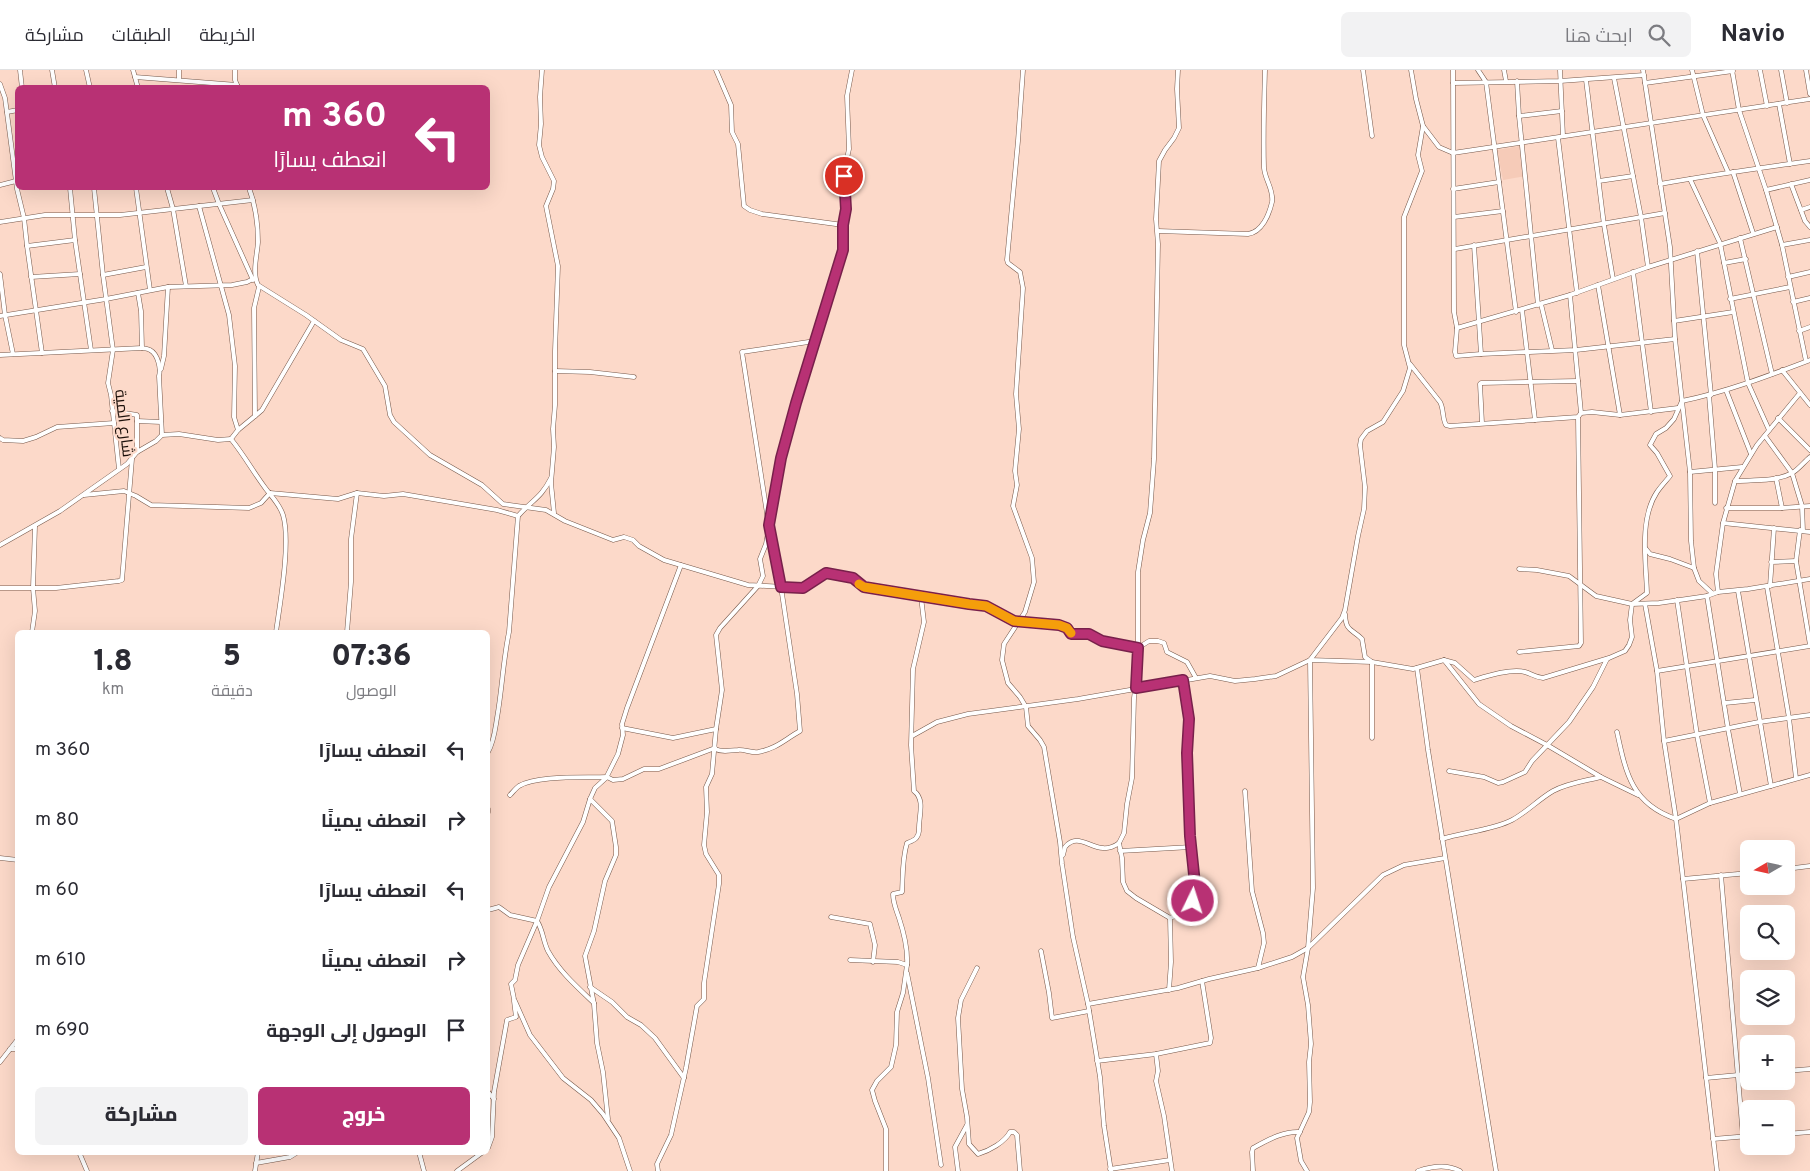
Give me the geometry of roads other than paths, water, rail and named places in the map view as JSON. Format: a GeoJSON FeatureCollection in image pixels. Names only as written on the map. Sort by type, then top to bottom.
{"type":"FeatureCollection","features":[{"type":"Feature","properties":{"kind":"street"},"geometry":{"type":"LineString","coordinates":[[20,70],[22,85]]}},
{"type":"Feature","properties":{"kind":"street"},"geometry":{"type":"LineString","coordinates":[[52,70],[55,85]]}},
{"type":"Feature","properties":{"kind":"street"},"geometry":{"type":"LineString","coordinates":[[86,70],[89,85]]}},
{"type":"Feature","properties":{"kind":"street"},"geometry":{"type":"LineString","coordinates":[[133,70],[137,85]]}},
{"type":"Feature","properties":{"kind":"street"},"geometry":{"type":"LineString","coordinates":[[156,70],[156,77]]}},
{"type":"Feature","properties":{"kind":"street"},"geometry":{"type":"LineString","coordinates":[[178,79],[179,70]]}},
{"type":"Feature","properties":{"kind":"street"},"geometry":{"type":"LineString","coordinates":[[236,70],[237,85]]}},
{"type":"Feature","properties":{"kind":"street"},"geometry":{"type":"LineString","coordinates":[[542,70],[539,145],[554,181],[546,206],[558,266],[552,476],[554,513]]}},
{"type":"Feature","properties":{"kind":"street"},"geometry":{"type":"LineString","coordinates":[[716,70],[731,105],[732,132],[738,144],[744,206],[762,214],[843,225]]}},
{"type":"Feature","properties":{"kind":"street"},"geometry":{"type":"LineString","coordinates":[[658,1171],[657,1164],[669,1141],[684,1078],[697,1006],[704,999],[704,983],[719,884],[719,875],[706,854],[704,845],[707,812],[706,787],[712,774],[722,690],[716,640],[717,632],[758,586],[762,576],[760,559],[769,525],[781,458],[843,250],[843,225],[846,209],[844,172],[848,150],[847,96],[852,70]]}},
{"type":"Feature","properties":{"kind":"street"},"geometry":{"type":"LineString","coordinates":[[1023,70],[1018,141],[1006,254],[1008,263],[1020,272],[1023,288],[1016,377],[1019,429],[1017,485],[1013,506],[1032,558],[1034,582],[1025,612],[1004,644],[1002,660],[1008,683],[1026,707],[1028,726],[1044,747],[1073,937],[1088,1004],[1103,1101],[1104,1126],[1111,1170],[1170,1160]]}},
{"type":"Feature","properties":{"kind":"street"},"geometry":{"type":"LineString","coordinates":[[1062,864],[1065,847],[1070,842],[1084,842],[1103,849],[1111,848],[1119,843],[1124,834],[1132,778],[1138,648],[1138,572],[1150,513],[1154,459],[1158,232],[1156,218],[1159,161],[1174,138],[1180,122],[1177,89],[1178,70]]}},
{"type":"Feature","properties":{"kind":"street"},"geometry":{"type":"LineString","coordinates":[[1158,232],[1248,234],[1262,226],[1272,200],[1272,191],[1264,171],[1265,70]]}},
{"type":"Feature","properties":{"kind":"street"},"geometry":{"type":"LineString","coordinates":[[1362,70],[1372,136]]}},
{"type":"Feature","properties":{"kind":"street"},"geometry":{"type":"LineString","coordinates":[[1411,70],[1423,126],[1439,147],[1453,153],[1810,99]]}},
{"type":"Feature","properties":{"kind":"street"},"geometry":{"type":"LineString","coordinates":[[1453,70],[1454,312],[1457,328],[1456,356],[1576,350],[1675,338]]}},
{"type":"Feature","properties":{"kind":"street"},"geometry":{"type":"LineString","coordinates":[[1478,70],[1486,82],[1516,312]]}},
{"type":"Feature","properties":{"kind":"street"},"geometry":{"type":"LineString","coordinates":[[1504,70],[1506,81]]}},
{"type":"Feature","properties":{"kind":"street"},"geometry":{"type":"LineString","coordinates":[[1560,70],[1563,136]]}},
{"type":"Feature","properties":{"kind":"street"},"geometry":{"type":"LineString","coordinates":[[1692,70],[1703,115],[1730,172],[1753,233]]}},
{"type":"Feature","properties":{"kind":"street"},"geometry":{"type":"LineString","coordinates":[[1766,70],[1760,70],[1766,106]]}},
{"type":"Feature","properties":{"kind":"street"},"geometry":{"type":"LineString","coordinates":[[1781,70],[1787,103]]}},
{"type":"Feature","properties":{"kind":"street"},"geometry":{"type":"LineString","coordinates":[[1806,70],[1810,94]]}},
{"type":"Feature","properties":{"kind":"street"},"geometry":{"type":"LineString","coordinates":[[912,736],[937,722],[952,717],[1026,707],[1210,676],[1239,681],[1276,676],[1310,660],[1372,662],[1413,669],[1444,660],[1455,663],[1474,680],[1515,671],[1526,672],[1533,677],[1543,678],[1607,659],[1625,651],[1632,637],[1630,612],[1632,604],[1647,593],[1645,535],[1651,504],[1657,492],[1670,476],[1657,452],[1650,444],[1656,434],[1666,428],[1674,419],[1682,401],[1710,395],[1748,383],[1808,360],[1799,331],[1782,245],[1739,110],[1732,71],[1694,78],[1645,83]]}},
{"type":"Feature","properties":{"kind":"street"},"geometry":{"type":"LineString","coordinates":[[1452,83],[1586,80],[1614,78],[1643,72],[1671,259],[1675,338],[1690,472],[1691,542],[1694,568],[1699,581],[1712,593]]}},
{"type":"Feature","properties":{"kind":"street"},"geometry":{"type":"LineString","coordinates":[[135,76],[230,85]]}},
{"type":"Feature","properties":{"kind":"street"},"geometry":{"type":"LineString","coordinates":[[1614,78],[1641,217],[1648,267]]}},
{"type":"Feature","properties":{"kind":"street"},"geometry":{"type":"LineString","coordinates":[[1586,80],[1604,225],[1613,279]]}},
{"type":"Feature","properties":{"kind":"street"},"geometry":{"type":"LineString","coordinates":[[1517,81],[1519,116],[1540,304],[1552,350]]}},
{"type":"Feature","properties":{"kind":"street"},"geometry":{"type":"LineString","coordinates":[[0,84],[7,112],[15,172]]}},
{"type":"Feature","properties":{"kind":"street"},"geometry":{"type":"LineString","coordinates":[[1779,104],[1790,164]]}},
{"type":"Feature","properties":{"kind":"street"},"geometry":{"type":"LineString","coordinates":[[7,112],[15,111]]}},
{"type":"Feature","properties":{"kind":"street"},"geometry":{"type":"LineString","coordinates":[[1519,116],[1562,111]]}},
{"type":"Feature","properties":{"kind":"street"},"geometry":{"type":"LineString","coordinates":[[1307,1171],[1301,1161],[1297,1138],[1309,1112],[1310,1102],[1308,1005],[1303,977],[1308,948],[1312,888],[1310,660],[1342,618],[1345,610],[1364,509],[1365,487],[1361,439],[1367,431],[1383,422],[1403,391],[1410,368],[1404,345],[1404,217],[1422,171],[1418,156],[1423,126]]}},
{"type":"Feature","properties":{"kind":"street"},"geometry":{"type":"LineString","coordinates":[[1558,138],[1578,292]]}},
{"type":"Feature","properties":{"kind":"street"},"geometry":{"type":"LineString","coordinates":[[1660,184],[1810,160]]}},
{"type":"Feature","properties":{"kind":"street"},"geometry":{"type":"LineString","coordinates":[[1599,181],[1633,176]]}},
{"type":"Feature","properties":{"kind":"street"},"geometry":{"type":"LineString","coordinates":[[1690,179],[1720,243],[1748,383],[1769,430]]}},
{"type":"Feature","properties":{"kind":"street"},"geometry":{"type":"LineString","coordinates":[[1766,190],[1810,180]]}},
{"type":"Feature","properties":{"kind":"street"},"geometry":{"type":"LineString","coordinates":[[0,185],[15,181]]}},
{"type":"Feature","properties":{"kind":"street"},"geometry":{"type":"LineString","coordinates":[[1453,189],[1499,182]]}},
{"type":"Feature","properties":{"kind":"street"},"geometry":{"type":"LineString","coordinates":[[1791,184],[1805,221],[1810,227]]}},
{"type":"Feature","properties":{"kind":"street"},"geometry":{"type":"LineString","coordinates":[[17,190],[24,218],[42,353]]}},
{"type":"Feature","properties":{"kind":"street"},"geometry":{"type":"LineString","coordinates":[[70,190],[75,240],[91,350]]}},
{"type":"Feature","properties":{"kind":"street","name":"شارع المية"},"geometry":{"type":"LineString","coordinates":[[94,190],[113,350],[108,383],[119,469]]}},
{"type":"Feature","properties":{"kind":"street"},"geometry":{"type":"LineString","coordinates":[[136,190],[150,290]]}},
{"type":"Feature","properties":{"kind":"street"},"geometry":{"type":"LineString","coordinates":[[168,190],[173,209],[186,286]]}},
{"type":"Feature","properties":{"kind":"street"},"geometry":{"type":"LineString","coordinates":[[214,190],[259,287],[341,340],[363,349],[385,386],[390,415],[394,422],[430,455],[482,485],[503,504],[541,508],[554,513],[565,521],[613,540],[624,537],[632,540],[664,560],[740,583],[758,586],[803,588],[826,573],[853,578],[864,587],[986,606],[1018,622],[1059,625],[1067,628],[1071,634],[1089,634],[1102,641],[1138,648],[1149,642],[1158,641],[1164,643],[1167,652],[1187,662],[1196,678]]}},
{"type":"Feature","properties":{"kind":"street"},"geometry":{"type":"LineString","coordinates":[[250,190],[258,236],[254,279]]}},
{"type":"Feature","properties":{"kind":"street"},"geometry":{"type":"LineString","coordinates":[[0,222],[45,215],[98,215],[253,200]]}},
{"type":"Feature","properties":{"kind":"street"},"geometry":{"type":"LineString","coordinates":[[199,206],[229,315],[235,366],[234,417],[238,430]]}},
{"type":"Feature","properties":{"kind":"street"},"geometry":{"type":"LineString","coordinates":[[1801,210],[1810,207]]}},
{"type":"Feature","properties":{"kind":"street"},"geometry":{"type":"LineString","coordinates":[[1454,217],[1503,211]]}},
{"type":"Feature","properties":{"kind":"street"},"geometry":{"type":"LineString","coordinates":[[1455,249],[1604,225],[1665,213]]}},
{"type":"Feature","properties":{"kind":"street"},"geometry":{"type":"LineString","coordinates":[[1457,328],[1570,295],[1671,259],[1777,227]]}},
{"type":"Feature","properties":{"kind":"street"},"geometry":{"type":"LineString","coordinates":[[1740,238],[1772,374]]}},
{"type":"Feature","properties":{"kind":"street"},"geometry":{"type":"LineString","coordinates":[[27,246],[75,240]]}},
{"type":"Feature","properties":{"kind":"street"},"geometry":{"type":"LineString","coordinates":[[1782,245],[1810,240]]}},
{"type":"Feature","properties":{"kind":"street"},"geometry":{"type":"LineString","coordinates":[[1474,245],[1481,354]]}},
{"type":"Feature","properties":{"kind":"street"},"geometry":{"type":"LineString","coordinates":[[1697,251],[1715,469],[1714,503]]}},
{"type":"Feature","properties":{"kind":"street"},"geometry":{"type":"LineString","coordinates":[[1724,263],[1746,259]]}},
{"type":"Feature","properties":{"kind":"street"},"geometry":{"type":"LineString","coordinates":[[103,275],[146,267]]}},
{"type":"Feature","properties":{"kind":"street"},"geometry":{"type":"LineString","coordinates":[[1632,272],[1651,412]]}},
{"type":"Feature","properties":{"kind":"street"},"geometry":{"type":"LineString","coordinates":[[1788,277],[1810,272]]}},
{"type":"Feature","properties":{"kind":"street"},"geometry":{"type":"LineString","coordinates":[[0,274],[2,315],[13,354]]}},
{"type":"Feature","properties":{"kind":"street"},"geometry":{"type":"LineString","coordinates":[[31,277],[80,274]]}},
{"type":"Feature","properties":{"kind":"street"},"geometry":{"type":"LineString","coordinates":[[2,315],[106,299],[168,287],[242,284],[254,279]]}},
{"type":"Feature","properties":{"kind":"street"},"geometry":{"type":"LineString","coordinates":[[1598,285],[1620,415]]}},
{"type":"Feature","properties":{"kind":"street"},"geometry":{"type":"LineString","coordinates":[[162,435],[159,376],[164,356],[168,287]]}},
{"type":"Feature","properties":{"kind":"street"},"geometry":{"type":"LineString","coordinates":[[255,416],[254,308],[259,287]]}},
{"type":"Feature","properties":{"kind":"street"},"geometry":{"type":"LineString","coordinates":[[1730,299],[1790,287]]}},
{"type":"Feature","properties":{"kind":"street"},"geometry":{"type":"LineString","coordinates":[[138,293],[141,311],[142,348]]}},
{"type":"Feature","properties":{"kind":"street"},"geometry":{"type":"LineString","coordinates":[[1519,652],[1579,646],[1581,643],[1578,417],[1581,412],[1570,295]]}},
{"type":"Feature","properties":{"kind":"street"},"geometry":{"type":"LineString","coordinates":[[1793,302],[1810,298]]}},
{"type":"Feature","properties":{"kind":"street"},"geometry":{"type":"LineString","coordinates":[[1522,310],[1535,420]]}},
{"type":"Feature","properties":{"kind":"street"},"geometry":{"type":"LineString","coordinates":[[1674,321],[1733,312]]}},
{"type":"Feature","properties":{"kind":"street"},"geometry":{"type":"LineString","coordinates":[[231,440],[238,430],[262,410],[314,321]]}},
{"type":"Feature","properties":{"kind":"street"},"geometry":{"type":"LineString","coordinates":[[1799,331],[1810,327]]}},
{"type":"Feature","properties":{"kind":"street"},"geometry":{"type":"LineString","coordinates":[[715,748],[719,752],[739,749],[756,752],[763,751],[776,748],[785,739],[800,731],[800,713],[781,587],[769,525],[742,352],[815,341]]}},
{"type":"Feature","properties":{"kind":"street"},"geometry":{"type":"LineString","coordinates":[[0,355],[142,348],[150,349],[154,353],[161,369]]}},
{"type":"Feature","properties":{"kind":"street"},"geometry":{"type":"LineString","coordinates":[[1408,362],[1440,402],[1446,425],[1578,417]]}},
{"type":"Feature","properties":{"kind":"street"},"geometry":{"type":"LineString","coordinates":[[1782,370],[1810,404]]}},
{"type":"Feature","properties":{"kind":"street"},"geometry":{"type":"LineString","coordinates":[[555,371],[590,372],[634,377]]}},
{"type":"Feature","properties":{"kind":"street"},"geometry":{"type":"LineString","coordinates":[[1482,422],[1481,383],[1578,381]]}},
{"type":"Feature","properties":{"kind":"street"},"geometry":{"type":"LineString","coordinates":[[1726,390],[1751,454]]}},
{"type":"Feature","properties":{"kind":"street"},"geometry":{"type":"LineString","coordinates":[[1718,592],[1716,574],[1723,523],[1735,481],[1751,454],[1800,393]]}},
{"type":"Feature","properties":{"kind":"street"},"geometry":{"type":"LineString","coordinates":[[1581,412],[1620,415],[1678,408]]}},
{"type":"Feature","properties":{"kind":"street"},"geometry":{"type":"LineString","coordinates":[[112,411],[136,414],[137,452]]}},
{"type":"Feature","properties":{"kind":"street"},"geometry":{"type":"LineString","coordinates":[[1778,418],[1810,450]]}},
{"type":"Feature","properties":{"kind":"street"},"geometry":{"type":"LineString","coordinates":[[137,421],[161,422]]}},
{"type":"Feature","properties":{"kind":"street"},"geometry":{"type":"LineString","coordinates":[[0,438],[3,440],[23,440],[36,437],[57,427],[114,424]]}},
{"type":"Feature","properties":{"kind":"street"},"geometry":{"type":"LineString","coordinates":[[0,545],[36,526],[83,495],[132,459],[137,452],[156,441],[162,435],[179,434],[231,440],[243,453],[282,512],[285,530],[283,579],[276,630]]}},
{"type":"Feature","properties":{"kind":"street"},"geometry":{"type":"LineString","coordinates":[[1657,671],[1810,646],[1796,561],[1801,531],[1802,506],[1792,473],[1765,436]]}},
{"type":"Feature","properties":{"kind":"street"},"geometry":{"type":"LineString","coordinates":[[1735,481],[1776,478],[1792,473],[1810,457]]}},
{"type":"Feature","properties":{"kind":"street"},"geometry":{"type":"LineString","coordinates":[[0,588],[68,587],[122,580],[132,459]]}},
{"type":"Feature","properties":{"kind":"street"},"geometry":{"type":"LineString","coordinates":[[1690,472],[1742,467]]}},
{"type":"Feature","properties":{"kind":"street"},"geometry":{"type":"LineString","coordinates":[[490,748],[494,739],[509,632],[518,516],[541,495],[552,476]]}},
{"type":"Feature","properties":{"kind":"street"},"geometry":{"type":"LineString","coordinates":[[1776,478],[1782,508]]}},
{"type":"Feature","properties":{"kind":"street"},"geometry":{"type":"LineString","coordinates":[[83,495],[118,491],[128,492],[151,505],[249,508],[261,503],[270,493]]}},
{"type":"Feature","properties":{"kind":"street"},"geometry":{"type":"LineString","coordinates":[[270,493],[338,499],[357,493],[384,496],[403,494],[497,510],[518,516]]}},
{"type":"Feature","properties":{"kind":"street"},"geometry":{"type":"LineString","coordinates":[[347,630],[351,582],[351,539],[357,493]]}},
{"type":"Feature","properties":{"kind":"street"},"geometry":{"type":"LineString","coordinates":[[1726,508],[1810,506]]}},
{"type":"Feature","properties":{"kind":"street"},"geometry":{"type":"LineString","coordinates":[[1723,523],[1810,532]]}},
{"type":"Feature","properties":{"kind":"street"},"geometry":{"type":"LineString","coordinates":[[32,630],[35,611],[33,588],[36,526]]}},
{"type":"Feature","properties":{"kind":"street"},"geometry":{"type":"LineString","coordinates":[[1774,528],[1769,586],[1796,778]]}},
{"type":"Feature","properties":{"kind":"street"},"geometry":{"type":"LineString","coordinates":[[1645,547],[1650,554],[1694,568]]}},
{"type":"Feature","properties":{"kind":"street"},"geometry":{"type":"LineString","coordinates":[[1771,562],[1796,561]]}},
{"type":"Feature","properties":{"kind":"street"},"geometry":{"type":"LineString","coordinates":[[490,1142],[494,1099],[506,1020],[516,1016],[511,984],[515,980],[518,965],[549,887],[583,822],[595,788],[606,777],[618,754],[627,708],[681,565]]}},
{"type":"Feature","properties":{"kind":"street"},"geometry":{"type":"LineString","coordinates":[[1519,569],[1537,570],[1569,576],[1581,583],[1596,596],[1632,604],[1707,596],[1718,592],[1738,591],[1810,579]]}},
{"type":"Feature","properties":{"kind":"street"},"geometry":{"type":"LineString","coordinates":[[1738,591],[1771,786]]}},
{"type":"Feature","properties":{"kind":"street"},"geometry":{"type":"LineString","coordinates":[[1707,596],[1740,794]]}},
{"type":"Feature","properties":{"kind":"street"},"geometry":{"type":"LineString","coordinates":[[886,1171],[886,1129],[872,1090],[876,1081],[891,1067],[896,1039],[897,1012],[903,994],[908,951],[893,904],[893,894],[902,892],[903,861],[907,843],[918,836],[919,831],[921,800],[914,792],[912,736],[913,669],[924,622],[921,597]]}},
{"type":"Feature","properties":{"kind":"street"},"geometry":{"type":"LineString","coordinates":[[1677,600],[1697,735],[1710,803]]}},
{"type":"Feature","properties":{"kind":"street"},"geometry":{"type":"LineString","coordinates":[[1645,604],[1657,671],[1664,741],[1676,819],[1717,1171]]}},
{"type":"Feature","properties":{"kind":"street"},"geometry":{"type":"LineString","coordinates":[[1804,609],[1810,608]]}},
{"type":"Feature","properties":{"kind":"street"},"geometry":{"type":"LineString","coordinates":[[1345,610],[1348,629],[1362,639],[1366,657],[1372,662]]}},
{"type":"Feature","properties":{"kind":"street"},"geometry":{"type":"LineString","coordinates":[[1449,771],[1484,777],[1496,783],[1502,783],[1524,773],[1532,761],[1569,722],[1582,705],[1607,659]]}},
{"type":"Feature","properties":{"kind":"street"},"geometry":{"type":"LineString","coordinates":[[1444,660],[1478,704],[1511,726],[1601,777],[1638,795],[1664,815],[1676,819],[1710,803],[1810,775]]}},
{"type":"Feature","properties":{"kind":"street"},"geometry":{"type":"LineString","coordinates":[[1372,662],[1372,738]]}},
{"type":"Feature","properties":{"kind":"street"},"geometry":{"type":"LineString","coordinates":[[1416,668],[1496,1171]]}},
{"type":"Feature","properties":{"kind":"street"},"geometry":{"type":"LineString","coordinates":[[1170,918],[1181,914],[1193,901],[1195,884],[1187,753],[1189,719],[1183,680]]}},
{"type":"Feature","properties":{"kind":"street"},"geometry":{"type":"LineString","coordinates":[[1725,703],[1755,700]]}},
{"type":"Feature","properties":{"kind":"street"},"geometry":{"type":"LineString","coordinates":[[1664,741],[1759,722],[1810,715]]}},
{"type":"Feature","properties":{"kind":"street"},"geometry":{"type":"LineString","coordinates":[[622,728],[673,738],[686,737],[716,729]]}},
{"type":"Feature","properties":{"kind":"street"},"geometry":{"type":"LineString","coordinates":[[1617,732],[1627,773],[1638,795]]}},
{"type":"Feature","properties":{"kind":"street"},"geometry":{"type":"LineString","coordinates":[[510,795],[518,787],[545,779],[606,777],[613,780],[623,779],[644,769],[659,769],[715,748]]}},
{"type":"Feature","properties":{"kind":"street"},"geometry":{"type":"LineString","coordinates":[[1442,839],[1464,832],[1498,826],[1513,819],[1553,791],[1570,784],[1601,777]]}},
{"type":"Feature","properties":{"kind":"street"},"geometry":{"type":"LineString","coordinates":[[1244,791],[1252,891],[1264,943],[1258,968]]}},
{"type":"Feature","properties":{"kind":"street"},"geometry":{"type":"LineString","coordinates":[[590,799],[612,821],[616,847],[616,855],[607,876],[599,914],[585,956],[594,1004],[597,1043],[604,1080],[608,1122]]}},
{"type":"Feature","properties":{"kind":"street"},"geometry":{"type":"LineString","coordinates":[[1119,843],[1123,882],[1127,891],[1170,918]]}},
{"type":"Feature","properties":{"kind":"street"},"geometry":{"type":"LineString","coordinates":[[1120,851],[1192,847]]}},
{"type":"Feature","properties":{"kind":"street"},"geometry":{"type":"LineString","coordinates":[[0,858],[15,860]]}},
{"type":"Feature","properties":{"kind":"street"},"geometry":{"type":"LineString","coordinates":[[1088,1004],[1169,990],[1258,968],[1292,957],[1308,948],[1383,875],[1404,865],[1445,858]]}},
{"type":"Feature","properties":{"kind":"street"},"geometry":{"type":"LineString","coordinates":[[1795,868],[1810,866]]}},
{"type":"Feature","properties":{"kind":"street"},"geometry":{"type":"LineString","coordinates":[[1683,879],[1740,873]]}},
{"type":"Feature","properties":{"kind":"street"},"geometry":{"type":"LineString","coordinates":[[1721,875],[1740,1100]]}},
{"type":"Feature","properties":{"kind":"street"},"geometry":{"type":"LineString","coordinates":[[490,909],[499,907],[510,915],[537,921],[541,927],[547,949],[556,963],[574,985],[594,1004]]}},
{"type":"Feature","properties":{"kind":"street"},"geometry":{"type":"LineString","coordinates":[[831,918],[870,924],[875,944],[873,962]]}},
{"type":"Feature","properties":{"kind":"street"},"geometry":{"type":"LineString","coordinates":[[1169,990],[1171,962],[1170,918]]}},
{"type":"Feature","properties":{"kind":"street"},"geometry":{"type":"LineString","coordinates":[[1041,951],[1052,1018],[1089,1011]]}},
{"type":"Feature","properties":{"kind":"street"},"geometry":{"type":"LineString","coordinates":[[850,960],[898,962],[906,967],[928,1078],[941,1165]]}},
{"type":"Feature","properties":{"kind":"street"},"geometry":{"type":"LineString","coordinates":[[977,968],[961,1000],[958,1018],[962,1089],[969,1144],[978,1154],[990,1151],[1008,1136],[1010,1132],[1016,1133],[1020,1171]]}},
{"type":"Feature","properties":{"kind":"street"},"geometry":{"type":"LineString","coordinates":[[1097,1061],[1156,1054],[1210,1043],[1211,1038],[1202,982]]}},
{"type":"Feature","properties":{"kind":"street"},"geometry":{"type":"LineString","coordinates":[[590,987],[612,1002],[627,1017],[648,1031],[684,1078]]}},
{"type":"Feature","properties":{"kind":"street"},"geometry":{"type":"LineString","coordinates":[[514,999],[530,1035],[570,1084],[596,1104],[619,1138],[630,1171]]}},
{"type":"Feature","properties":{"kind":"street"},"geometry":{"type":"LineString","coordinates":[[0,1062],[15,1043]]}},
{"type":"Feature","properties":{"kind":"street"},"geometry":{"type":"LineString","coordinates":[[10,1049],[15,1049]]}},
{"type":"Feature","properties":{"kind":"street"},"geometry":{"type":"LineString","coordinates":[[1156,1054],[1158,1071],[1156,1081],[1164,1116],[1172,1171]]}},
{"type":"Feature","properties":{"kind":"street"},"geometry":{"type":"LineString","coordinates":[[1795,1070],[1810,1069]]}},
{"type":"Feature","properties":{"kind":"street"},"geometry":{"type":"LineString","coordinates":[[1706,1078],[1738,1075]]}},
{"type":"Feature","properties":{"kind":"street"},"geometry":{"type":"LineString","coordinates":[[490,1094],[494,1099]]}},
{"type":"Feature","properties":{"kind":"street"},"geometry":{"type":"LineString","coordinates":[[958,1171],[955,1147],[967,1125]]}},
{"type":"Feature","properties":{"kind":"street"},"geometry":{"type":"LineString","coordinates":[[1253,1171],[1252,1152],[1254,1148],[1278,1135],[1290,1131],[1300,1132]]}},
{"type":"Feature","properties":{"kind":"street"},"geometry":{"type":"LineString","coordinates":[[1795,1133],[1810,1132]]}},
{"type":"Feature","properties":{"kind":"street"},"geometry":{"type":"LineString","coordinates":[[1713,1139],[1740,1137]]}},
{"type":"Feature","properties":{"kind":"street"},"geometry":{"type":"LineString","coordinates":[[79,1155],[87,1171]]}},
{"type":"Feature","properties":{"kind":"street"},"geometry":{"type":"LineString","coordinates":[[255,1171],[257,1155]]}},
{"type":"Feature","properties":{"kind":"street"},"geometry":{"type":"LineString","coordinates":[[256,1163],[293,1155]]}},
{"type":"Feature","properties":{"kind":"street"},"geometry":{"type":"LineString","coordinates":[[420,1155],[424,1171]]}},
{"type":"Feature","properties":{"kind":"street"},"geometry":{"type":"LineString","coordinates":[[457,1171],[479,1155]]}},
{"type":"Feature","properties":{"kind":"street"},"geometry":{"type":"LineString","coordinates":[[1418,1171],[1443,1166],[1452,1167],[1460,1171]]}}]}
